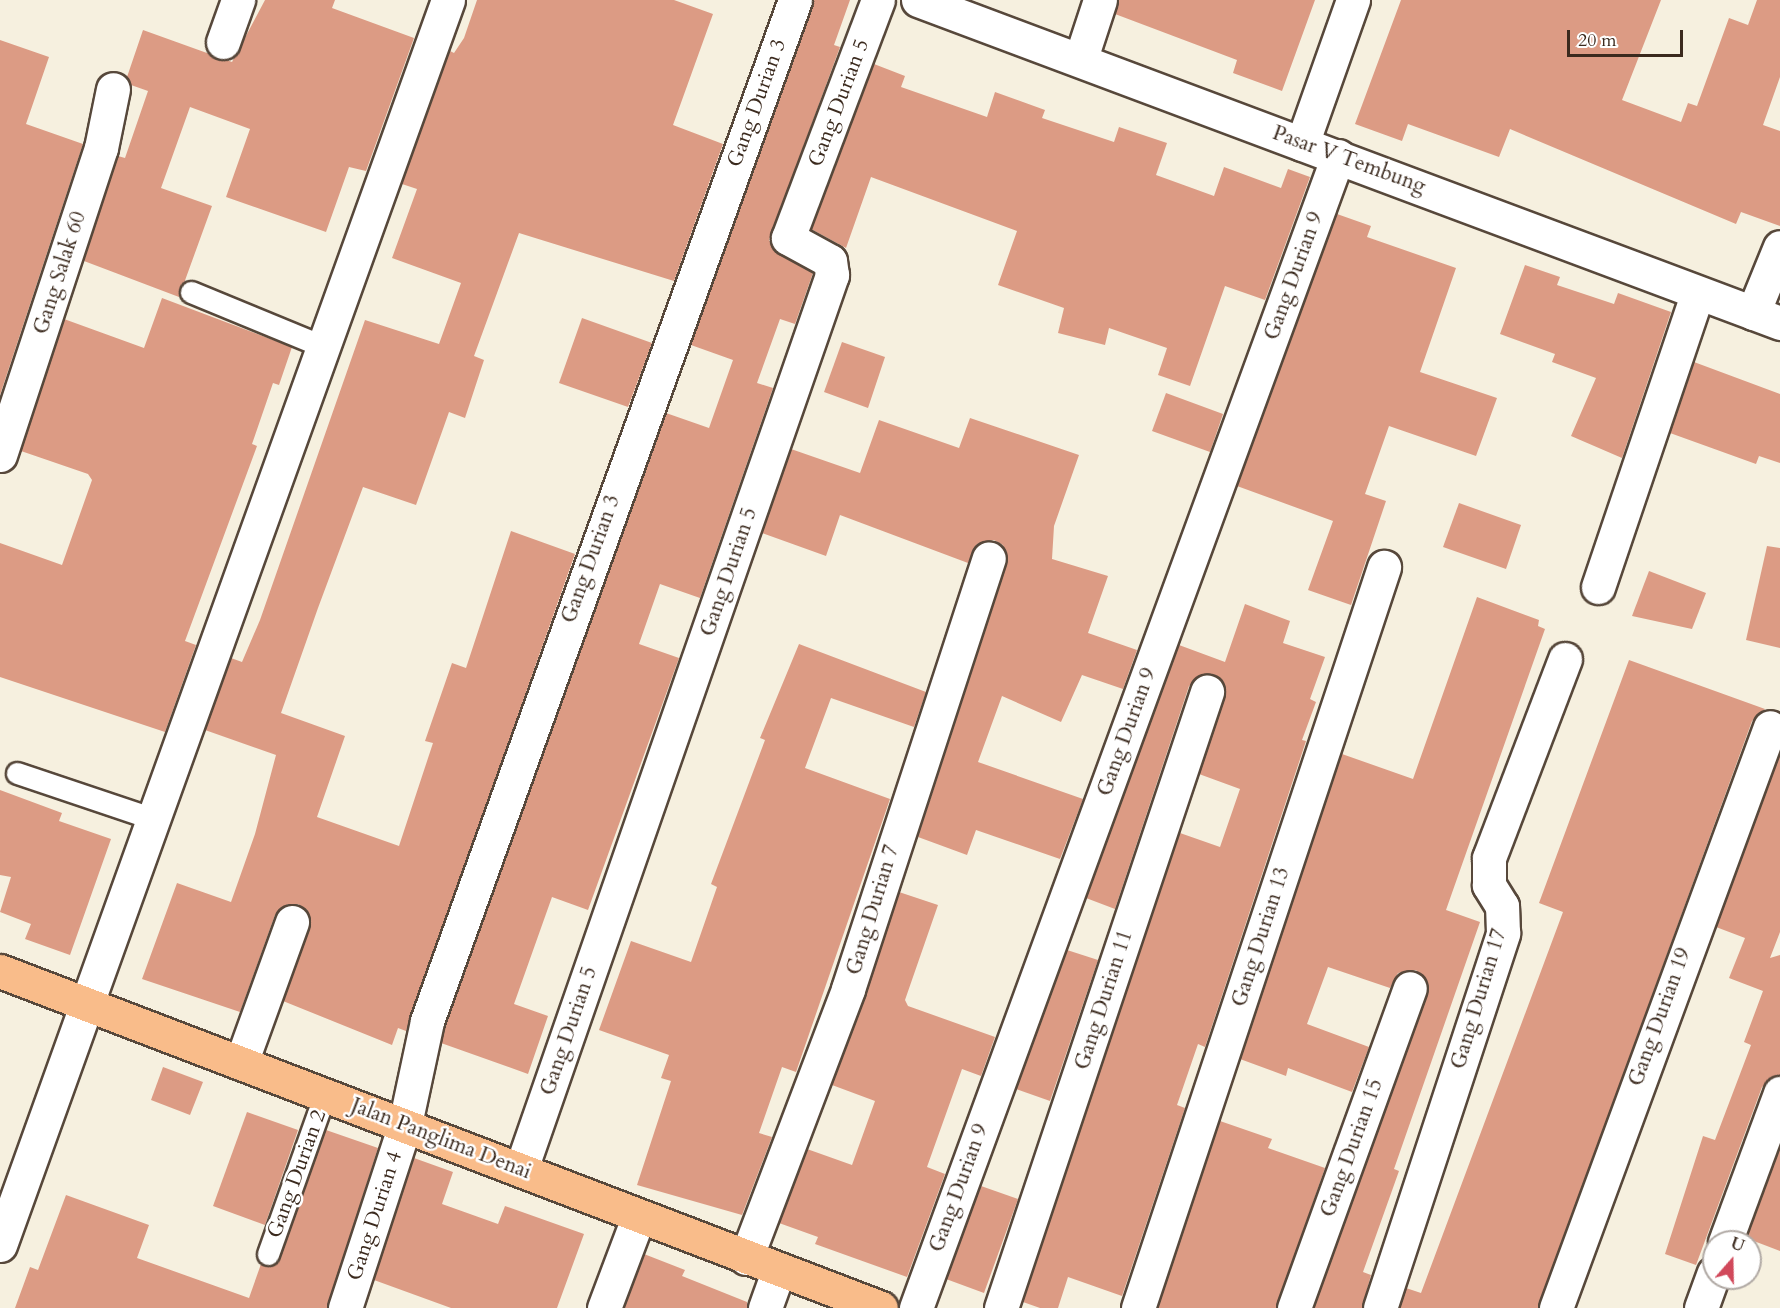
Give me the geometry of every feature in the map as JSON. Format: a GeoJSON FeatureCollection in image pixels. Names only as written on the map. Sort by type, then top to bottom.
{"type":"FeatureCollection","features":[{"type":"Feature","properties":{"kind":"main road","name":"Jalan Panglima Denai"},"geometry":{"type":"LineString","coordinates":[[0,971],[521,1169],[638,1218],[881,1308]]}},
{"type":"Feature","properties":{"kind":"street"},"geometry":{"type":"LineString","coordinates":[[223,42],[238,0]]}},
{"type":"Feature","properties":{"kind":"street"},"geometry":{"type":"LineString","coordinates":[[0,1245],[90,1006],[327,348],[448,0]]}},
{"type":"Feature","properties":{"kind":"street","name":"Gang Durian 3"},"geometry":{"type":"LineString","coordinates":[[405,1125],[427,1021],[795,0]]}},
{"type":"Feature","properties":{"kind":"street","name":"Gang Durian 5"},"geometry":{"type":"LineString","coordinates":[[521,1169],[832,275],[830,261],[788,238],[878,0]]}},
{"type":"Feature","properties":{"kind":"street","name":"Pasar V Tembung"},"geometry":{"type":"LineString","coordinates":[[918,0],[1081,58],[1697,294],[1767,318]]}},
{"type":"Feature","properties":{"kind":"street"},"geometry":{"type":"LineString","coordinates":[[1081,58],[1100,0]]}},
{"type":"Feature","properties":{"kind":"street"},"geometry":{"type":"LineString","coordinates":[[1302,144],[1353,0]]}},
{"type":"Feature","properties":{"kind":"street","name":"Gang Salak 60"},"geometry":{"type":"LineString","coordinates":[[0,455],[101,148],[113,89]]}},
{"type":"Feature","properties":{"kind":"street","name":"Gang Durian 9"},"geometry":{"type":"LineString","coordinates":[[916,1308],[1338,156]]}},
{"type":"Feature","properties":{"kind":"street"},"geometry":{"type":"LineString","coordinates":[[1767,318],[1780,247]]}},
{"type":"Feature","properties":{"kind":"street"},"geometry":{"type":"LineString","coordinates":[[1598,586],[1697,294]]}},
{"type":"Feature","properties":{"kind":"street","name":"Gang Durian 7"},"geometry":{"type":"LineString","coordinates":[[746,1258],[848,989],[989,558]]}},
{"type":"Feature","properties":{"kind":"street","name":"Gang Durian 13"},"geometry":{"type":"LineString","coordinates":[[1138,1308],[1384,567]]}},
{"type":"Feature","properties":{"kind":"street","name":"Gang Durian 17"},"geometry":{"type":"LineString","coordinates":[[1380,1308],[1503,933],[1502,906],[1489,885],[1490,858],[1565,660]]}},
{"type":"Feature","properties":{"kind":"street","name":"Gang Durian 11"},"geometry":{"type":"LineString","coordinates":[[1001,1308],[1207,692]]}},
{"type":"Feature","properties":{"kind":"street","name":"Gang Durian 19"},"geometry":{"type":"LineString","coordinates":[[1556,1308],[1770,727]]}},
{"type":"Feature","properties":{"kind":"street"},"geometry":{"type":"LineString","coordinates":[[241,1063],[292,922]]}},
{"type":"Feature","properties":{"kind":"street","name":"Gang Durian 15"},"geometry":{"type":"LineString","coordinates":[[1294,1308],[1410,988]]}},
{"type":"Feature","properties":{"kind":"street"},"geometry":{"type":"LineString","coordinates":[[1729,1230],[1780,1093]]}},
{"type":"Feature","properties":{"kind":"street","name":"Gang Durian 4"},"geometry":{"type":"LineString","coordinates":[[345,1308],[405,1125]]}},
{"type":"Feature","properties":{"kind":"street"},"geometry":{"type":"LineString","coordinates":[[604,1308],[638,1218]]}},
{"type":"Feature","properties":{"kind":"street"},"geometry":{"type":"LineString","coordinates":[[765,1308],[779,1269]]}},
{"type":"Feature","properties":{"kind":"street"},"geometry":{"type":"LineString","coordinates":[[1701,1308],[1708,1290]]}},
{"type":"Feature","properties":{"kind":"lane"},"geometry":{"type":"LineString","coordinates":[[191,292],[327,348]]}},
{"type":"Feature","properties":{"kind":"lane"},"geometry":{"type":"LineString","coordinates":[[17,773],[157,820]]}},
{"type":"Feature","properties":{"kind":"lane","name":"Gang Durian 2"},"geometry":{"type":"LineString","coordinates":[[268,1254],[325,1094]]}},
{"type":"Feature","properties":{"kind":"building"},"geometry":{"type":"Polygon","coordinates":[[[265,0],[335,0],[332,8],[414,38],[366,171],[349,167],[326,232],[226,197],[250,129],[190,107],[161,188],[212,206],[179,297],[84,261],[118,156],[125,158],[148,91],[131,85],[127,77],[143,30],[232,62],[265,0]]]}},
{"type":"Feature","properties":{"kind":"building"},"geometry":{"type":"Polygon","coordinates":[[[477,0],[674,0],[713,14],[673,125],[723,144],[674,281],[519,233],[474,356],[484,360],[465,418],[449,412],[416,505],[363,487],[318,608],[281,713],[345,736],[317,817],[399,846],[433,743],[425,741],[452,663],[466,668],[511,531],[575,554],[406,1031],[398,1028],[392,1045],[283,1001],[310,928],[307,910],[298,904],[288,904],[275,915],[240,1012],[142,979],[177,883],[231,902],[255,834],[276,755],[205,730],[231,658],[242,662],[260,620],[365,320],[439,344],[461,283],[392,258],[417,189],[402,184],[450,51],[454,53],[464,38],[477,0]]]}},
{"type":"Feature","properties":{"kind":"building"},"geometry":{"type":"Polygon","coordinates":[[[814,0],[850,0],[834,45],[840,47],[769,240],[779,254],[813,273],[795,324],[780,319],[757,383],[773,388],[700,598],[660,584],[639,644],[679,658],[588,910],[552,897],[514,1004],[548,1016],[528,1074],[441,1043],[445,1026],[666,413],[709,428],[733,360],[691,345],[814,0]]]}},
{"type":"Feature","properties":{"kind":"building"},"geometry":{"type":"Polygon","coordinates":[[[1118,0],[1315,0],[1282,91],[1233,73],[1237,60],[1115,14],[1118,0]]]}},
{"type":"Feature","properties":{"kind":"building"},"geometry":{"type":"Polygon","coordinates":[[[1401,0],[1661,0],[1622,100],[1681,122],[1688,103],[1697,106],[1729,18],[1748,25],[1757,0],[1780,0],[1780,77],[1763,125],[1780,131],[1780,226],[1741,212],[1736,224],[1510,129],[1499,157],[1408,124],[1402,141],[1355,124],[1401,0]]]}},
{"type":"Feature","properties":{"kind":"building"},"geometry":{"type":"Polygon","coordinates":[[[0,40],[49,57],[26,124],[83,144],[0,395],[0,40]]]}},
{"type":"Feature","properties":{"kind":"building"},"geometry":{"type":"Polygon","coordinates":[[[874,64],[905,76],[901,87],[987,117],[995,92],[1045,110],[1042,118],[1114,142],[1119,127],[1167,143],[1156,175],[1214,196],[1224,167],[1281,188],[1288,169],[1310,177],[1265,300],[1225,286],[1190,386],[1158,375],[1167,348],[1109,328],[1105,345],[1058,333],[1064,308],[998,285],[1017,231],[871,177],[846,248],[811,229],[874,64]]]}},
{"type":"Feature","properties":{"kind":"building"},"geometry":{"type":"Polygon","coordinates":[[[1337,214],[1371,226],[1367,237],[1456,268],[1420,372],[1497,398],[1476,456],[1389,426],[1365,494],[1386,501],[1351,605],[1308,590],[1333,521],[1237,486],[1337,214]]]}},
{"type":"Feature","properties":{"kind":"building"},"geometry":{"type":"Polygon","coordinates":[[[1525,265],[1560,277],[1557,285],[1614,304],[1618,293],[1671,312],[1622,458],[1571,436],[1596,378],[1552,362],[1555,354],[1500,334],[1525,265]]]}},
{"type":"Feature","properties":{"kind":"building"},"geometry":{"type":"Polygon","coordinates":[[[162,298],[292,347],[279,385],[273,383],[252,444],[257,446],[185,641],[196,645],[165,732],[0,677],[0,543],[62,565],[92,480],[88,474],[21,451],[64,319],[144,348],[162,298]]]}},
{"type":"Feature","properties":{"kind":"building"},"geometry":{"type":"Polygon","coordinates":[[[582,318],[652,343],[628,407],[559,383],[582,318]]]}},
{"type":"Feature","properties":{"kind":"building"},"geometry":{"type":"Polygon","coordinates":[[[842,342],[885,357],[868,408],[824,392],[842,342]]]}},
{"type":"Feature","properties":{"kind":"building"},"geometry":{"type":"Polygon","coordinates":[[[1694,362],[1780,394],[1780,463],[1759,456],[1756,464],[1670,433],[1694,362]]]}},
{"type":"Feature","properties":{"kind":"building"},"geometry":{"type":"Polygon","coordinates":[[[1166,393],[1223,414],[1210,452],[1152,431],[1166,393]]]}},
{"type":"Feature","properties":{"kind":"building"},"geometry":{"type":"Polygon","coordinates":[[[970,418],[1079,455],[1054,526],[1052,559],[1108,576],[1088,633],[1137,650],[1123,689],[1082,675],[1061,722],[1002,696],[978,762],[1083,799],[1060,859],[976,830],[967,855],[918,837],[1007,564],[1003,545],[994,540],[977,544],[968,563],[840,515],[826,556],[762,533],[791,449],[860,473],[879,420],[959,448],[970,418]]]}},
{"type":"Feature","properties":{"kind":"building"},"geometry":{"type":"Polygon","coordinates":[[[1459,503],[1521,525],[1506,569],[1443,547],[1459,503]]]}},
{"type":"Feature","properties":{"kind":"building"},"geometry":{"type":"Polygon","coordinates":[[[1767,546],[1780,548],[1780,648],[1746,640],[1767,546]]]}},
{"type":"Feature","properties":{"kind":"building"},"geometry":{"type":"Polygon","coordinates":[[[1649,571],[1706,593],[1692,629],[1632,616],[1649,571]]]}},
{"type":"Feature","properties":{"kind":"building"},"geometry":{"type":"Polygon","coordinates":[[[1477,597],[1539,620],[1538,626],[1545,629],[1446,910],[1480,922],[1394,1169],[1399,1171],[1363,1272],[1371,1275],[1362,1308],[1314,1308],[1428,984],[1416,970],[1398,973],[1390,988],[1328,967],[1307,1024],[1369,1047],[1352,1092],[1288,1068],[1286,1076],[1240,1059],[1342,754],[1413,779],[1477,597]]]}},
{"type":"Feature","properties":{"kind":"building"},"geometry":{"type":"Polygon","coordinates":[[[1245,604],[1290,621],[1283,643],[1325,657],[1310,699],[1316,702],[1302,740],[1306,741],[1205,1047],[1198,1044],[1177,1105],[1185,1108],[1122,1296],[1068,1277],[1058,1308],[1040,1308],[1023,1302],[1180,833],[1220,847],[1240,789],[1199,774],[1225,697],[1221,680],[1213,674],[1203,674],[1189,686],[1115,909],[1086,898],[1179,645],[1225,662],[1245,604]]]}},
{"type":"Feature","properties":{"kind":"building"},"geometry":{"type":"Polygon","coordinates":[[[799,644],[926,692],[914,727],[831,698],[805,768],[890,799],[796,1072],[782,1067],[759,1133],[772,1137],[742,1215],[637,1185],[671,1081],[661,1078],[669,1055],[599,1030],[631,941],[691,962],[717,887],[711,884],[765,740],[760,738],[799,644]]]}},
{"type":"Feature","properties":{"kind":"building"},"geometry":{"type":"Polygon","coordinates":[[[1629,660],[1765,709],[1752,721],[1538,1308],[1400,1308],[1406,1288],[1421,1293],[1563,912],[1539,903],[1629,660]]]}},
{"type":"Feature","properties":{"kind":"building"},"geometry":{"type":"Polygon","coordinates":[[[1780,754],[1780,932],[1770,958],[1780,955],[1780,1075],[1762,1087],[1709,1230],[1702,1230],[1702,1249],[1696,1265],[1665,1254],[1703,1136],[1715,1140],[1751,1045],[1744,1042],[1763,991],[1729,978],[1745,938],[1716,927],[1780,754]]]}},
{"type":"Feature","properties":{"kind":"building"},"geometry":{"type":"Polygon","coordinates":[[[0,790],[62,813],[59,821],[111,839],[70,955],[25,939],[31,924],[0,912],[11,877],[0,875],[0,790]]]}},
{"type":"Feature","properties":{"kind":"building"},"geometry":{"type":"Polygon","coordinates":[[[899,892],[938,905],[905,1000],[908,1006],[995,1037],[981,1076],[962,1069],[927,1167],[945,1174],[907,1277],[815,1244],[818,1237],[779,1223],[807,1149],[852,1165],[875,1101],[832,1085],[899,892]]]}},
{"type":"Feature","properties":{"kind":"building"},"geometry":{"type":"Polygon","coordinates":[[[1067,950],[1098,960],[1050,1101],[1016,1089],[1067,950]]]}},
{"type":"Feature","properties":{"kind":"building"},"geometry":{"type":"Polygon","coordinates":[[[163,1067],[203,1082],[190,1115],[151,1100],[163,1067]]]}},
{"type":"Feature","properties":{"kind":"building"},"geometry":{"type":"Polygon","coordinates":[[[247,1112],[298,1130],[265,1225],[213,1206],[247,1112]]]}},
{"type":"Feature","properties":{"kind":"building"},"geometry":{"type":"Polygon","coordinates":[[[1220,1121],[1272,1139],[1268,1148],[1325,1168],[1276,1308],[1158,1308],[1220,1121]]]}},
{"type":"Feature","properties":{"kind":"building"},"geometry":{"type":"Polygon","coordinates":[[[326,1130],[378,1148],[327,1308],[15,1308],[30,1267],[38,1270],[66,1195],[149,1225],[137,1258],[249,1298],[261,1264],[271,1266],[280,1258],[326,1130]]]}},
{"type":"Feature","properties":{"kind":"building"},"geometry":{"type":"Polygon","coordinates":[[[1780,1147],[1780,1251],[1762,1244],[1762,1230],[1749,1230],[1780,1147]]]}},
{"type":"Feature","properties":{"kind":"building"},"geometry":{"type":"Polygon","coordinates":[[[414,1158],[453,1172],[442,1204],[498,1224],[505,1206],[584,1234],[557,1308],[451,1308],[374,1280],[414,1158]]]}},
{"type":"Feature","properties":{"kind":"building"},"geometry":{"type":"Polygon","coordinates":[[[981,1186],[1018,1199],[984,1293],[946,1279],[981,1186]]]}},
{"type":"Feature","properties":{"kind":"building"},"geometry":{"type":"Polygon","coordinates":[[[644,1254],[685,1270],[682,1276],[747,1302],[747,1308],[624,1308],[644,1254]]]}}]}
